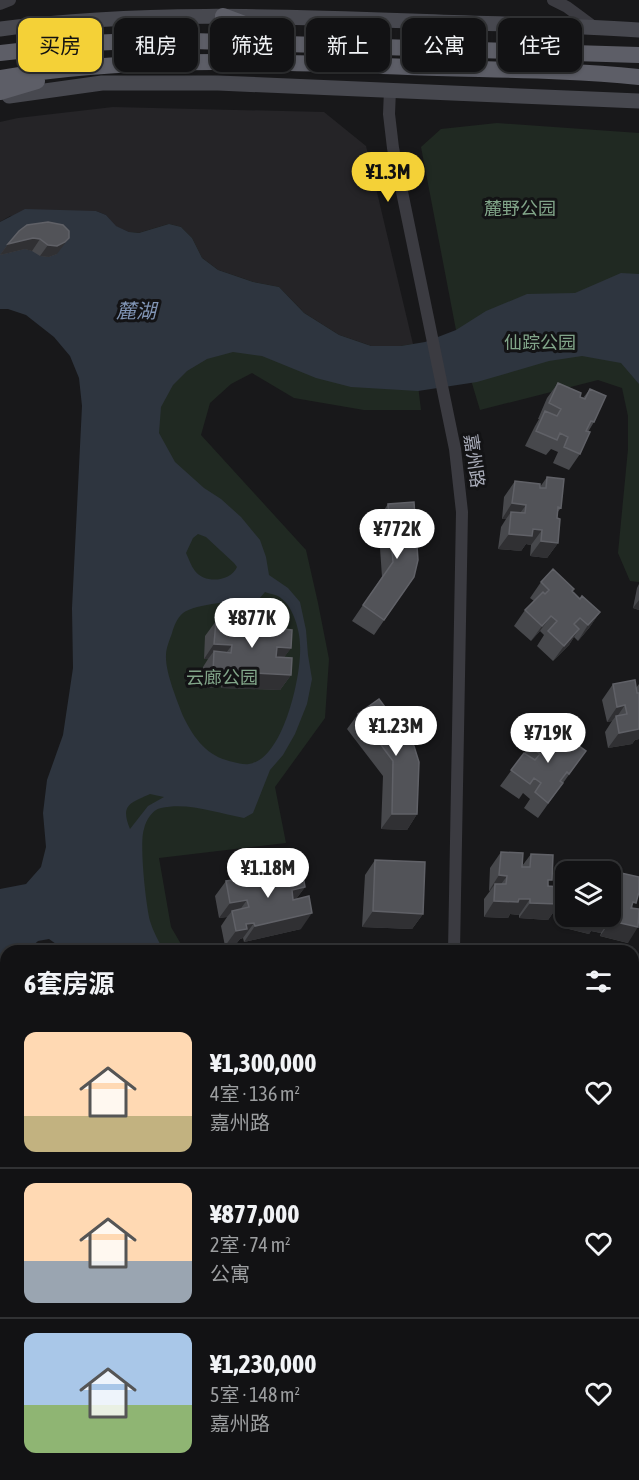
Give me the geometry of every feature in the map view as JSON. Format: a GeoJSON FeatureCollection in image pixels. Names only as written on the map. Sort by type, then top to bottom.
{"type":"FeatureCollection","features":[{"type":"Feature","properties":{"kind":"highway"},"geometry":{"type":"LineString","coordinates":[[223,16],[297,43]]}},
{"type":"Feature","properties":{"kind":"highway"},"geometry":{"type":"LineString","coordinates":[[0,53],[89,43],[161,40],[639,55]]}},
{"type":"Feature","properties":{"kind":"highway"},"geometry":{"type":"LineString","coordinates":[[0,78],[110,64],[190,61],[639,77]]}},
{"type":"Feature","properties":{"kind":"highway"},"geometry":{"type":"LineString","coordinates":[[0,92],[110,64]]}},
{"type":"Feature","properties":{"kind":"main road"},"geometry":{"type":"LineString","coordinates":[[0,28],[84,20],[223,16],[639,30]]}},
{"type":"Feature","properties":{"kind":"main road"},"geometry":{"type":"LineString","coordinates":[[0,98],[102,83],[218,83],[639,101]]}},
{"type":"Feature","properties":{"kind":"street"},"geometry":{"type":"LineString","coordinates":[[0,4],[10,0]]}},
{"type":"Feature","properties":{"kind":"street"},"geometry":{"type":"LineString","coordinates":[[553,0],[594,27]]}},
{"type":"Feature","properties":{"kind":"street","name":"嘉州路"},"geometry":{"type":"LineString","coordinates":[[390,90],[388,114],[395,158],[455,449],[462,512],[454,945]]}},
{"type":"Feature","properties":{"kind":"shaded area"},"geometry":{"type":"Polygon","coordinates":[[[113,107],[324,112],[366,146],[413,344],[371,346],[339,335],[304,313],[279,287],[253,282],[218,270],[202,258],[192,238],[181,227],[169,224],[139,233],[129,232],[115,226],[106,215],[96,211],[10,216],[0,222],[0,122],[113,107]]]}},
{"type":"Feature","properties":{"kind":"green space","name":"麓野公园"},"geometry":{"type":"Polygon","coordinates":[[[497,123],[639,133],[639,582],[630,581],[618,553],[628,449],[628,416],[622,388],[598,380],[480,410],[456,330],[421,147],[441,129],[497,123]]]}},
{"type":"Feature","properties":{"kind":"green space","name":"云廊公园"},"geometry":{"type":"Polygon","coordinates":[[[169,224],[181,227],[192,238],[202,258],[218,270],[253,282],[279,287],[304,313],[339,335],[371,346],[413,344],[421,410],[364,410],[294,398],[252,373],[231,384],[210,403],[201,435],[306,550],[329,659],[325,718],[275,787],[286,843],[159,858],[171,927],[182,945],[99,945],[129,232],[139,233],[169,224]]]}},
{"type":"Feature","properties":{"kind":"water","name":"麓湖"},"geometry":{"type":"Polygon","coordinates":[[[25,209],[96,211],[106,215],[116,226],[129,232],[139,233],[169,224],[181,227],[192,238],[202,258],[218,270],[253,282],[279,287],[304,313],[339,335],[371,346],[401,346],[425,342],[456,330],[486,311],[527,294],[575,293],[621,273],[639,274],[639,384],[621,363],[582,356],[549,361],[477,382],[418,391],[351,387],[316,378],[262,356],[233,352],[207,359],[187,371],[173,385],[161,407],[159,433],[175,462],[241,517],[260,540],[269,575],[288,588],[300,602],[312,679],[307,704],[295,734],[283,755],[270,770],[253,813],[244,818],[182,806],[158,809],[148,819],[143,836],[145,889],[150,921],[161,945],[58,945],[49,939],[38,941],[34,945],[0,945],[0,889],[26,884],[41,867],[46,847],[43,813],[47,780],[63,735],[73,668],[72,608],[82,406],[79,378],[70,356],[54,337],[26,315],[0,309],[0,222],[25,209]],[[198,534],[193,538],[186,553],[191,565],[199,575],[205,578],[217,580],[229,576],[237,567],[206,537],[198,534]],[[265,592],[259,599],[208,605],[183,613],[175,625],[166,652],[167,669],[172,686],[183,716],[195,737],[218,757],[243,764],[261,759],[272,747],[288,713],[298,675],[300,645],[295,620],[281,598],[265,592]],[[150,794],[129,806],[126,815],[130,829],[148,806],[164,797],[150,794]]]}},
{"type":"Feature","properties":{"kind":"building"},"geometry":{"type":"Polygon","coordinates":[[[48,222],[63,225],[69,231],[69,238],[57,246],[48,245],[40,239],[33,238],[8,244],[27,225],[48,222]]]}},
{"type":"Feature","properties":{"kind":"building"},"geometry":{"type":"Polygon","coordinates":[[[558,383],[581,393],[580,397],[585,399],[590,389],[606,396],[594,422],[591,421],[586,431],[590,432],[580,454],[564,447],[568,437],[560,433],[557,440],[536,431],[545,411],[557,416],[561,409],[549,403],[558,383]]]}},
{"type":"Feature","properties":{"kind":"building"},"geometry":{"type":"Polygon","coordinates":[[[547,477],[564,479],[561,508],[558,507],[557,518],[560,519],[558,543],[541,541],[542,530],[533,529],[532,536],[509,534],[511,512],[525,513],[526,505],[512,503],[515,481],[540,484],[540,488],[546,488],[547,477]]]}},
{"type":"Feature","properties":{"kind":"building"},"geometry":{"type":"Polygon","coordinates":[[[414,502],[418,560],[414,577],[384,620],[363,605],[393,562],[388,504],[414,502]]]}},
{"type":"Feature","properties":{"kind":"building"},"geometry":{"type":"Polygon","coordinates":[[[553,569],[574,589],[572,591],[580,599],[582,596],[600,612],[588,625],[580,618],[574,624],[579,629],[564,646],[548,631],[557,621],[551,616],[542,626],[525,610],[543,592],[545,594],[549,590],[541,582],[553,569]]]}},
{"type":"Feature","properties":{"kind":"building"},"geometry":{"type":"Polygon","coordinates":[[[216,621],[230,623],[230,627],[238,628],[239,624],[292,630],[291,648],[277,647],[276,657],[292,658],[291,675],[232,672],[232,669],[224,669],[224,673],[213,672],[214,651],[231,653],[232,645],[214,644],[216,621]]]}},
{"type":"Feature","properties":{"kind":"building"},"geometry":{"type":"Polygon","coordinates":[[[635,680],[637,693],[639,693],[639,729],[619,733],[616,716],[627,714],[625,705],[617,707],[613,684],[635,680]]]}},
{"type":"Feature","properties":{"kind":"building"},"geometry":{"type":"Polygon","coordinates":[[[379,699],[414,746],[419,762],[417,814],[392,814],[393,761],[358,714],[379,699]]]}},
{"type":"Feature","properties":{"kind":"building"},"geometry":{"type":"Polygon","coordinates":[[[542,728],[563,743],[561,746],[565,750],[572,741],[586,751],[569,774],[567,772],[560,781],[563,783],[548,803],[535,792],[541,783],[534,778],[530,784],[511,770],[524,753],[535,760],[540,754],[529,746],[542,728]]]}},
{"type":"Feature","properties":{"kind":"building"},"geometry":{"type":"Polygon","coordinates":[[[501,852],[523,853],[522,867],[530,867],[531,854],[553,855],[552,880],[548,880],[548,886],[555,887],[555,904],[530,903],[530,899],[519,899],[518,902],[494,901],[495,884],[506,884],[507,876],[499,875],[501,852]]]}},
{"type":"Feature","properties":{"kind":"building"},"geometry":{"type":"Polygon","coordinates":[[[375,860],[425,862],[423,914],[373,911],[375,860]]]}},
{"type":"Feature","properties":{"kind":"building"},"geometry":{"type":"Polygon","coordinates":[[[302,869],[305,887],[292,890],[293,900],[309,896],[312,913],[255,926],[254,923],[246,924],[247,929],[236,931],[232,911],[249,907],[247,900],[230,903],[226,881],[240,879],[241,883],[249,882],[249,877],[302,869]]]}},
{"type":"Feature","properties":{"kind":"building"},"geometry":{"type":"Polygon","coordinates":[[[621,873],[639,877],[639,892],[636,903],[633,902],[631,908],[639,909],[638,927],[621,923],[621,873]]]}},
{"type":"Feature","properties":{"kind":"park label","name":"仙踪公园"},"geometry":{"type":"Point","coordinates":[540,343]}}]}
